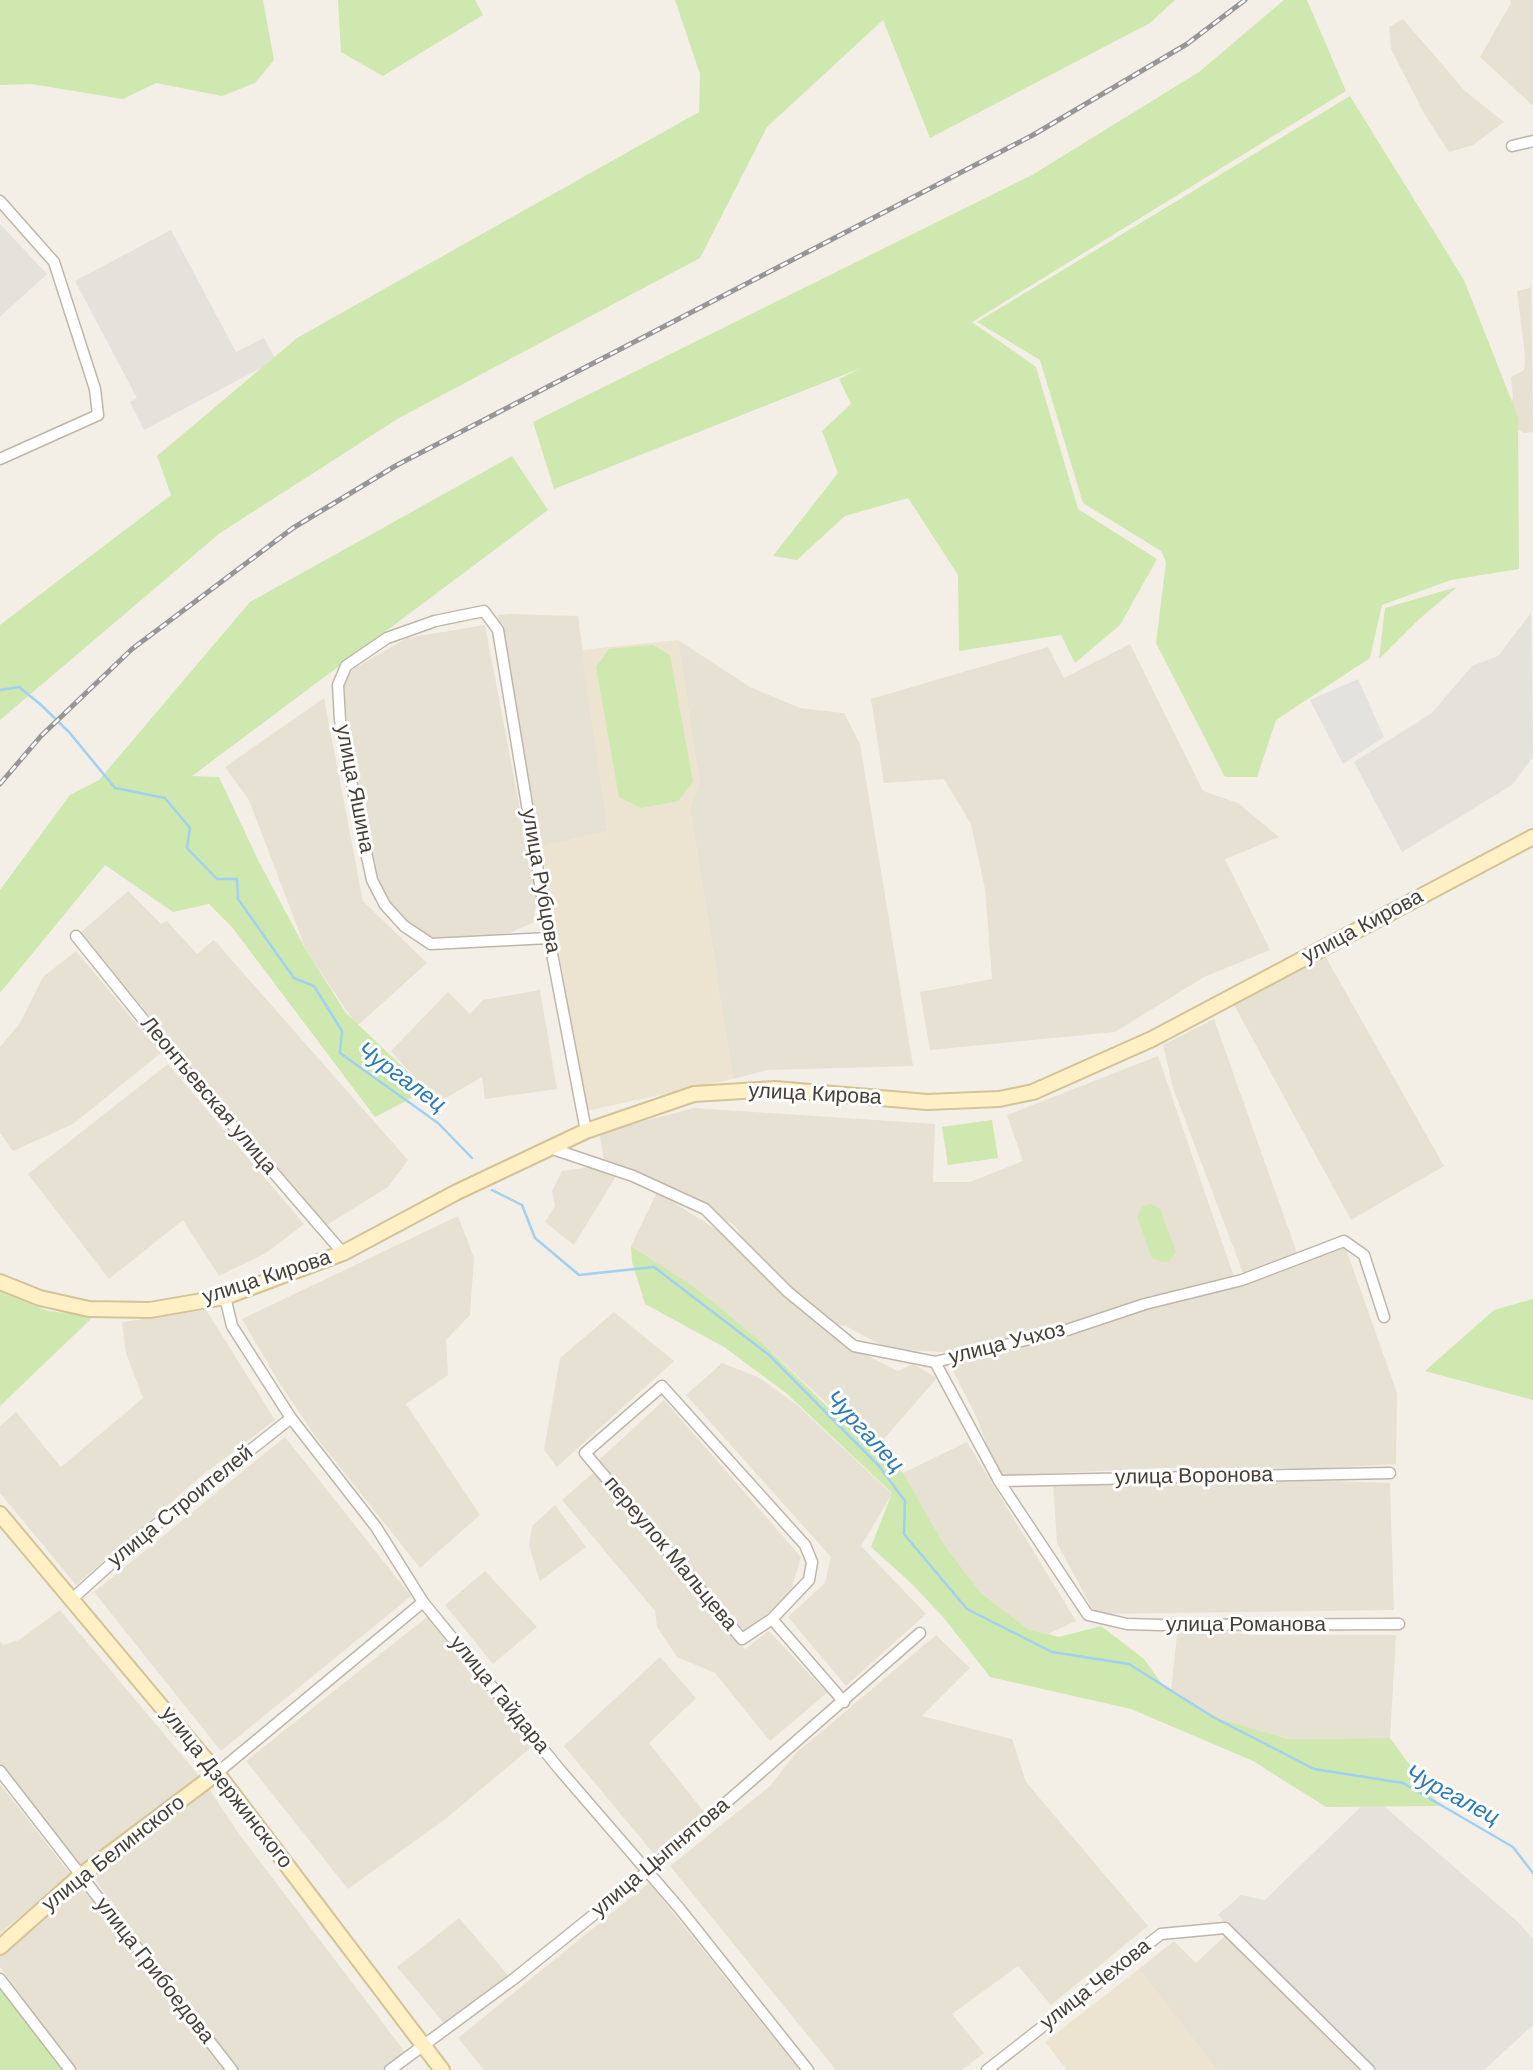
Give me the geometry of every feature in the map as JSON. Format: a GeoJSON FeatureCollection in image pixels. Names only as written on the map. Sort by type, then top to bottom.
{"type":"FeatureCollection","features":[{"type":"Feature","properties":{"kind":"main road","name":"улица Кирова"},"geometry":{"type":"LineString","coordinates":[[0,1282],[40,1298],[89,1309],[150,1310],[225,1297],[343,1254],[457,1192],[586,1131],[694,1094],[775,1089],[927,1102],[999,1099],[1033,1092],[1152,1039],[1533,837]]}},
{"type":"Feature","properties":{"kind":"main road","name":"улица Дзержинского"},"geometry":{"type":"LineString","coordinates":[[0,1514],[217,1773],[442,2070]]}},
{"type":"Feature","properties":{"kind":"main road","name":"улица Белинского"},"geometry":{"type":"LineString","coordinates":[[0,1947],[80,1877],[217,1773]]}},
{"type":"Feature","properties":{"kind":"street"},"geometry":{"type":"LineString","coordinates":[[1511,146],[1533,141]]}},
{"type":"Feature","properties":{"kind":"street"},"geometry":{"type":"LineString","coordinates":[[0,201],[54,262],[95,389],[98,415],[61,435],[0,459]]}},
{"type":"Feature","properties":{"kind":"street","name":"улица Яшина"},"geometry":{"type":"LineString","coordinates":[[498,630],[484,611],[435,621],[387,638],[346,666],[338,685],[340,720],[372,880],[394,916],[431,944],[550,938]]}},
{"type":"Feature","properties":{"kind":"street","name":"улица Рубцова"},"geometry":{"type":"LineString","coordinates":[[498,630],[586,1131]]}},
{"type":"Feature","properties":{"kind":"street","name":"Леонтьевская улица"},"geometry":{"type":"LineString","coordinates":[[76,936],[171,1054],[343,1254]]}},
{"type":"Feature","properties":{"kind":"street","name":"улица Учхоз"},"geometry":{"type":"LineString","coordinates":[[549,1148],[633,1176],[705,1209],[788,1292],[854,1346],[935,1362],[1067,1330],[1144,1304],[1242,1280],[1344,1241],[1364,1255],[1384,1317]]}},
{"type":"Feature","properties":{"kind":"street","name":"улица Гайдара"},"geometry":{"type":"LineString","coordinates":[[225,1297],[232,1326],[291,1418],[376,1527],[423,1601],[560,1770],[648,1871],[808,2070]]}},
{"type":"Feature","properties":{"kind":"street"},"geometry":{"type":"LineString","coordinates":[[935,1362],[999,1481]]}},
{"type":"Feature","properties":{"kind":"street","name":"переулок Мальцева"},"geometry":{"type":"LineString","coordinates":[[662,1385],[805,1545],[812,1562],[808,1580],[772,1619],[742,1639],[585,1454],[662,1385]]}},
{"type":"Feature","properties":{"kind":"street","name":"улица Строителей"},"geometry":{"type":"LineString","coordinates":[[72,1599],[144,1535],[291,1418]]}},
{"type":"Feature","properties":{"kind":"street","name":"улица Воронова"},"geometry":{"type":"LineString","coordinates":[[999,1481],[1390,1473]]}},
{"type":"Feature","properties":{"kind":"street","name":"улица Романова"},"geometry":{"type":"LineString","coordinates":[[999,1481],[1082,1609],[1094,1618],[1161,1625],[1399,1625]]}},
{"type":"Feature","properties":{"kind":"street","name":"улица Белинского"},"geometry":{"type":"LineString","coordinates":[[217,1773],[423,1601]]}},
{"type":"Feature","properties":{"kind":"street","name":"переулок Мальцева"},"geometry":{"type":"LineString","coordinates":[[772,1619],[844,1702]]}},
{"type":"Feature","properties":{"kind":"street","name":"улица Цыпнятова"},"geometry":{"type":"LineString","coordinates":[[390,2070],[648,1871],[920,1633]]}},
{"type":"Feature","properties":{"kind":"street","name":"улица Грибоедова"},"geometry":{"type":"LineString","coordinates":[[0,1771],[232,2070]]}},
{"type":"Feature","properties":{"kind":"street","name":"улица Чехова"},"geometry":{"type":"LineString","coordinates":[[987,2070],[1161,1934],[1225,1928],[1369,2070]]}},
{"type":"Feature","properties":{"kind":"street"},"geometry":{"type":"LineString","coordinates":[[0,1979],[69,2070]]}},
{"type":"Feature","properties":{"kind":"shaded area"},"geometry":{"type":"Polygon","coordinates":[[[1510,0],[1533,0],[1533,106],[1480,57],[1511,3],[1510,0]]]}},
{"type":"Feature","properties":{"kind":"shaded area"},"geometry":{"type":"Polygon","coordinates":[[[1403,19],[1465,91],[1504,122],[1473,145],[1449,152],[1425,115],[1391,49],[1389,27],[1403,19]]]}},
{"type":"Feature","properties":{"kind":"shaded area"},"geometry":{"type":"Polygon","coordinates":[[[0,224],[47,274],[0,317],[0,224]]]}},
{"type":"Feature","properties":{"kind":"shaded area"},"geometry":{"type":"Polygon","coordinates":[[[171,230],[236,352],[264,338],[276,360],[144,430],[130,402],[137,398],[75,281],[171,230]]]}},
{"type":"Feature","properties":{"kind":"shaded area"},"geometry":{"type":"Polygon","coordinates":[[[1531,280],[1533,432],[1524,433],[1511,426],[1507,415],[1513,398],[1511,377],[1524,370],[1525,355],[1517,291],[1530,288],[1531,280]]]}},
{"type":"Feature","properties":{"kind":"shaded area"},"geometry":{"type":"Polygon","coordinates":[[[1531,613],[1533,757],[1512,785],[1402,852],[1354,762],[1432,713],[1472,666],[1498,656],[1531,613]]]}},
{"type":"Feature","properties":{"kind":"shaded area"},"geometry":{"type":"Polygon","coordinates":[[[498,615],[578,616],[608,831],[541,847],[498,615]]]}},
{"type":"Feature","properties":{"kind":"shaded area"},"geometry":{"type":"Polygon","coordinates":[[[485,625],[537,899],[533,923],[508,933],[456,940],[421,938],[388,906],[365,840],[347,754],[353,751],[347,726],[343,675],[407,638],[485,625]]]}},
{"type":"Feature","properties":{"kind":"shaded area"},"geometry":{"type":"Polygon","coordinates":[[[678,640],[750,687],[800,708],[844,713],[860,744],[913,1066],[768,1070],[733,1079],[690,808],[699,782],[678,640]]]}},
{"type":"Feature","properties":{"kind":"shaded area"},"geometry":{"type":"Polygon","coordinates":[[[678,640],[699,782],[690,808],[733,1079],[586,1111],[541,847],[608,831],[581,650],[678,640]]]}},
{"type":"Feature","properties":{"kind":"shaded area"},"geometry":{"type":"Polygon","coordinates":[[[1130,644],[1203,791],[1238,803],[1279,837],[1225,859],[1270,950],[1204,977],[1115,1032],[930,1050],[920,992],[992,979],[985,889],[971,824],[944,779],[884,783],[871,699],[1048,647],[1064,678],[1130,644]]]}},
{"type":"Feature","properties":{"kind":"shaded area"},"geometry":{"type":"Polygon","coordinates":[[[1358,679],[1384,737],[1343,764],[1310,700],[1358,679]]]}},
{"type":"Feature","properties":{"kind":"shaded area"},"geometry":{"type":"Polygon","coordinates":[[[324,698],[363,901],[427,963],[357,1026],[306,950],[249,800],[225,767],[324,698]]]}},
{"type":"Feature","properties":{"kind":"shaded area"},"geometry":{"type":"Polygon","coordinates":[[[128,891],[161,924],[167,921],[197,954],[214,940],[408,1160],[388,1187],[325,1226],[80,933],[128,891]]]}},
{"type":"Feature","properties":{"kind":"shaded area"},"geometry":{"type":"Polygon","coordinates":[[[76,951],[161,1053],[73,1124],[13,1151],[0,1133],[0,1047],[20,1023],[43,977],[76,951]]]}},
{"type":"Feature","properties":{"kind":"shaded area"},"geometry":{"type":"Polygon","coordinates":[[[1324,954],[1444,1166],[1351,1220],[1233,1003],[1324,954]]]}},
{"type":"Feature","properties":{"kind":"shaded area"},"geometry":{"type":"Polygon","coordinates":[[[540,990],[557,1089],[485,1099],[482,1077],[437,1103],[391,1051],[448,992],[470,1014],[483,1000],[540,990]]]}},
{"type":"Feature","properties":{"kind":"shaded area"},"geometry":{"type":"Polygon","coordinates":[[[1214,1019],[1297,1253],[1243,1273],[1173,1088],[1163,1045],[1214,1019]]]}},
{"type":"Feature","properties":{"kind":"shaded area"},"geometry":{"type":"Polygon","coordinates":[[[1158,1056],[1234,1277],[996,1348],[957,1353],[889,1349],[846,1326],[832,1324],[795,1295],[753,1252],[734,1225],[665,1186],[604,1160],[599,1133],[694,1108],[935,1124],[933,1182],[970,1182],[1023,1161],[1007,1115],[1158,1056]]]}},
{"type":"Feature","properties":{"kind":"shaded area"},"geometry":{"type":"Polygon","coordinates":[[[168,1064],[304,1224],[266,1253],[219,1276],[183,1220],[109,1279],[28,1174],[168,1064]]]}},
{"type":"Feature","properties":{"kind":"shaded area"},"geometry":{"type":"Polygon","coordinates":[[[591,1167],[618,1173],[574,1245],[545,1222],[555,1206],[552,1191],[562,1171],[591,1167]]]}},
{"type":"Feature","properties":{"kind":"shaded area"},"geometry":{"type":"Polygon","coordinates":[[[657,1192],[727,1236],[849,1346],[898,1371],[913,1364],[937,1378],[875,1449],[757,1338],[696,1288],[631,1246],[657,1192]]]}},
{"type":"Feature","properties":{"kind":"shaded area"},"geometry":{"type":"Polygon","coordinates":[[[458,1216],[474,1258],[470,1315],[446,1340],[448,1375],[406,1404],[480,1515],[420,1568],[316,1437],[278,1381],[242,1319],[458,1216]]]}},
{"type":"Feature","properties":{"kind":"shaded area"},"geometry":{"type":"Polygon","coordinates":[[[1345,1246],[1397,1393],[1396,1464],[1327,1468],[1163,1468],[998,1476],[977,1418],[949,1363],[1030,1345],[1345,1246]]]}},
{"type":"Feature","properties":{"kind":"shaded area"},"geometry":{"type":"Polygon","coordinates":[[[206,1310],[275,1420],[201,1476],[76,1585],[0,1493],[0,1426],[16,1412],[61,1467],[143,1398],[126,1353],[122,1322],[206,1310]]]}},
{"type":"Feature","properties":{"kind":"shaded area"},"geometry":{"type":"Polygon","coordinates":[[[614,1312],[674,1361],[557,1467],[544,1450],[560,1358],[614,1312]]]}},
{"type":"Feature","properties":{"kind":"shaded area"},"geometry":{"type":"Polygon","coordinates":[[[722,1363],[758,1377],[796,1404],[892,1494],[861,1546],[926,1614],[846,1686],[788,1617],[825,1583],[831,1557],[686,1395],[722,1363]]]}},
{"type":"Feature","properties":{"kind":"shaded area"},"geometry":{"type":"Polygon","coordinates":[[[664,1400],[801,1557],[789,1597],[745,1631],[717,1602],[598,1461],[664,1400]]]}},
{"type":"Feature","properties":{"kind":"shaded area"},"geometry":{"type":"Polygon","coordinates":[[[285,1437],[411,1596],[221,1751],[94,1592],[285,1437]]]}},
{"type":"Feature","properties":{"kind":"shaded area"},"geometry":{"type":"Polygon","coordinates":[[[967,1442],[1076,1621],[1048,1634],[1028,1629],[981,1593],[945,1546],[903,1473],[967,1442]]]}},
{"type":"Feature","properties":{"kind":"shaded area"},"geometry":{"type":"Polygon","coordinates":[[[595,1471],[745,1649],[769,1631],[827,1693],[770,1741],[715,1673],[677,1657],[657,1627],[655,1611],[562,1500],[595,1471]]]}},
{"type":"Feature","properties":{"kind":"shaded area"},"geometry":{"type":"Polygon","coordinates":[[[1294,1480],[1390,1483],[1394,1610],[1095,1614],[1057,1543],[1053,1483],[1294,1480]]]}},
{"type":"Feature","properties":{"kind":"shaded area"},"geometry":{"type":"Polygon","coordinates":[[[555,1505],[586,1547],[540,1581],[529,1546],[532,1526],[555,1505]]]}},
{"type":"Feature","properties":{"kind":"shaded area"},"geometry":{"type":"Polygon","coordinates":[[[485,1571],[537,1627],[493,1664],[445,1605],[485,1571]]]}},
{"type":"Feature","properties":{"kind":"shaded area"},"geometry":{"type":"Polygon","coordinates":[[[60,1610],[200,1777],[83,1870],[0,1764],[0,1642],[3,1645],[19,1640],[60,1610]]]}},
{"type":"Feature","properties":{"kind":"shaded area"},"geometry":{"type":"Polygon","coordinates":[[[427,1617],[534,1745],[444,1820],[348,1889],[246,1761],[427,1617]]]}},
{"type":"Feature","properties":{"kind":"shaded area"},"geometry":{"type":"Polygon","coordinates":[[[1178,1626],[1251,1635],[1396,1635],[1390,1738],[1288,1739],[1223,1720],[1171,1691],[1178,1626]]]}},
{"type":"Feature","properties":{"kind":"shaded area"},"geometry":{"type":"Polygon","coordinates":[[[936,1635],[970,1668],[922,1716],[1012,1739],[1026,1782],[1148,1926],[1051,2005],[1018,1966],[952,2014],[984,2053],[962,2070],[836,2070],[670,1866],[770,1786],[795,1754],[936,1635]]]}},
{"type":"Feature","properties":{"kind":"shaded area"},"geometry":{"type":"Polygon","coordinates":[[[660,1657],[696,1698],[649,1743],[705,1813],[654,1854],[564,1746],[660,1657]]]}},
{"type":"Feature","properties":{"kind":"shaded area"},"geometry":{"type":"Polygon","coordinates":[[[0,1784],[71,1875],[0,1933],[0,1784]]]}},
{"type":"Feature","properties":{"kind":"shaded area"},"geometry":{"type":"Polygon","coordinates":[[[207,1786],[239,1834],[405,2052],[382,2070],[237,2070],[93,1877],[207,1786]]]}},
{"type":"Feature","properties":{"kind":"shaded area"},"geometry":{"type":"Polygon","coordinates":[[[1372,1796],[1518,1922],[1533,1939],[1533,2025],[1484,2070],[1369,2070],[1218,1915],[1241,1895],[1265,1900],[1372,1796]]]}},
{"type":"Feature","properties":{"kind":"shaded area"},"geometry":{"type":"Polygon","coordinates":[[[649,1883],[800,2070],[484,2070],[458,2038],[649,1883]]]}},
{"type":"Feature","properties":{"kind":"shaded area"},"geometry":{"type":"Polygon","coordinates":[[[84,1886],[228,2070],[77,2070],[0,1967],[0,1955],[30,1927],[84,1886]]]}},
{"type":"Feature","properties":{"kind":"shaded area"},"geometry":{"type":"Polygon","coordinates":[[[459,1918],[508,1975],[444,2023],[397,1967],[459,1918]]]}},
{"type":"Feature","properties":{"kind":"shaded area"},"geometry":{"type":"Polygon","coordinates":[[[1226,1935],[1370,2070],[1217,2070],[1139,1969],[1174,1941],[1196,1963],[1226,1935]]]}},
{"type":"Feature","properties":{"kind":"shaded area"},"geometry":{"type":"Polygon","coordinates":[[[1139,1969],[1217,2070],[1067,2070],[1045,2042],[1139,1969]]]}},
{"type":"Feature","properties":{"kind":"green space"},"geometry":{"type":"Polygon","coordinates":[[[0,0],[263,0],[274,60],[255,83],[222,96],[156,83],[123,99],[31,84],[0,85],[0,0]]]}},
{"type":"Feature","properties":{"kind":"green space"},"geometry":{"type":"Polygon","coordinates":[[[338,0],[475,0],[483,15],[383,76],[341,52],[338,0]]]}},
{"type":"Feature","properties":{"kind":"green space"},"geometry":{"type":"Polygon","coordinates":[[[675,0],[1175,0],[1150,23],[930,138],[883,20],[767,127],[700,258],[399,418],[220,533],[0,720],[0,625],[171,495],[157,456],[297,338],[699,112],[700,74],[675,0]]]}},
{"type":"Feature","properties":{"kind":"green space"},"geometry":{"type":"Polygon","coordinates":[[[1284,0],[1307,0],[1346,91],[972,322],[1036,367],[1078,509],[1157,559],[1120,625],[1075,663],[1061,635],[959,651],[958,575],[908,498],[845,516],[797,560],[773,556],[838,473],[822,431],[851,404],[839,379],[861,368],[554,489],[533,422],[1032,175],[1199,72],[1284,0]]]}},
{"type":"Feature","properties":{"kind":"green space"},"geometry":{"type":"Polygon","coordinates":[[[1350,96],[1464,280],[1518,417],[1519,569],[1451,580],[1382,605],[1370,658],[1276,720],[1257,777],[1225,777],[1156,643],[1166,562],[1161,551],[1083,503],[1040,360],[977,322],[1350,96]]]}},
{"type":"Feature","properties":{"kind":"green space"},"geometry":{"type":"Polygon","coordinates":[[[512,456],[548,510],[192,776],[219,777],[259,862],[306,950],[346,1013],[427,1090],[375,1117],[232,927],[209,904],[173,912],[105,865],[0,993],[0,890],[70,795],[99,780],[250,602],[512,456]]]}},
{"type":"Feature","properties":{"kind":"green space"},"geometry":{"type":"Polygon","coordinates":[[[1457,587],[1417,621],[1379,659],[1385,608],[1457,587]]]}},
{"type":"Feature","properties":{"kind":"green space"},"geometry":{"type":"Polygon","coordinates":[[[653,645],[670,655],[693,782],[678,801],[641,808],[619,797],[596,667],[609,649],[653,645]]]}},
{"type":"Feature","properties":{"kind":"green space"},"geometry":{"type":"Polygon","coordinates":[[[992,1120],[998,1158],[948,1165],[942,1127],[992,1120]]]}},
{"type":"Feature","properties":{"kind":"green space"},"geometry":{"type":"Polygon","coordinates":[[[1150,1204],[1160,1209],[1176,1252],[1169,1261],[1162,1262],[1152,1258],[1137,1217],[1142,1207],[1150,1204]]]}},
{"type":"Feature","properties":{"kind":"green space"},"geometry":{"type":"Polygon","coordinates":[[[631,1246],[696,1288],[757,1338],[841,1420],[903,1473],[945,1546],[981,1593],[1028,1629],[1059,1637],[1101,1626],[1144,1659],[1164,1687],[1223,1720],[1288,1739],[1390,1738],[1440,1806],[1326,1807],[1253,1761],[1131,1709],[990,1677],[944,1618],[871,1547],[892,1493],[786,1393],[724,1347],[645,1304],[632,1262],[631,1246]]]}},
{"type":"Feature","properties":{"kind":"green space"},"geometry":{"type":"Polygon","coordinates":[[[0,1292],[48,1311],[94,1316],[0,1406],[0,1292]]]}},
{"type":"Feature","properties":{"kind":"green space"},"geometry":{"type":"Polygon","coordinates":[[[1533,1299],[1533,1400],[1425,1371],[1494,1310],[1533,1299]]]}},
{"type":"Feature","properties":{"kind":"green space"},"geometry":{"type":"Polygon","coordinates":[[[0,1985],[62,2070],[0,2070],[0,1985]]]}},
{"type":"Feature","properties":{"kind":"waterway","name":"Чургалец"},"geometry":{"type":"LineString","coordinates":[[0,690],[19,687],[40,704],[69,732],[115,788],[165,798],[190,828],[187,848],[217,879],[237,879],[238,899],[294,978],[314,986],[342,1031],[340,1053],[438,1123],[472,1158]]}},
{"type":"Feature","properties":{"kind":"waterway","name":"Чургалец"},"geometry":{"type":"LineString","coordinates":[[492,1190],[522,1205],[535,1238],[579,1275],[654,1267],[769,1355],[879,1466],[905,1501],[904,1534],[967,1609],[1052,1652],[1129,1664],[1213,1717],[1314,1769],[1403,1783],[1513,1847],[1533,1873]]}},
{"type":"Feature","properties":{"kind":"railway"},"geometry":{"type":"LineString","coordinates":[[0,784],[41,736],[132,649],[293,528],[397,465],[1033,135],[1187,44],[1245,0]]}}]}
